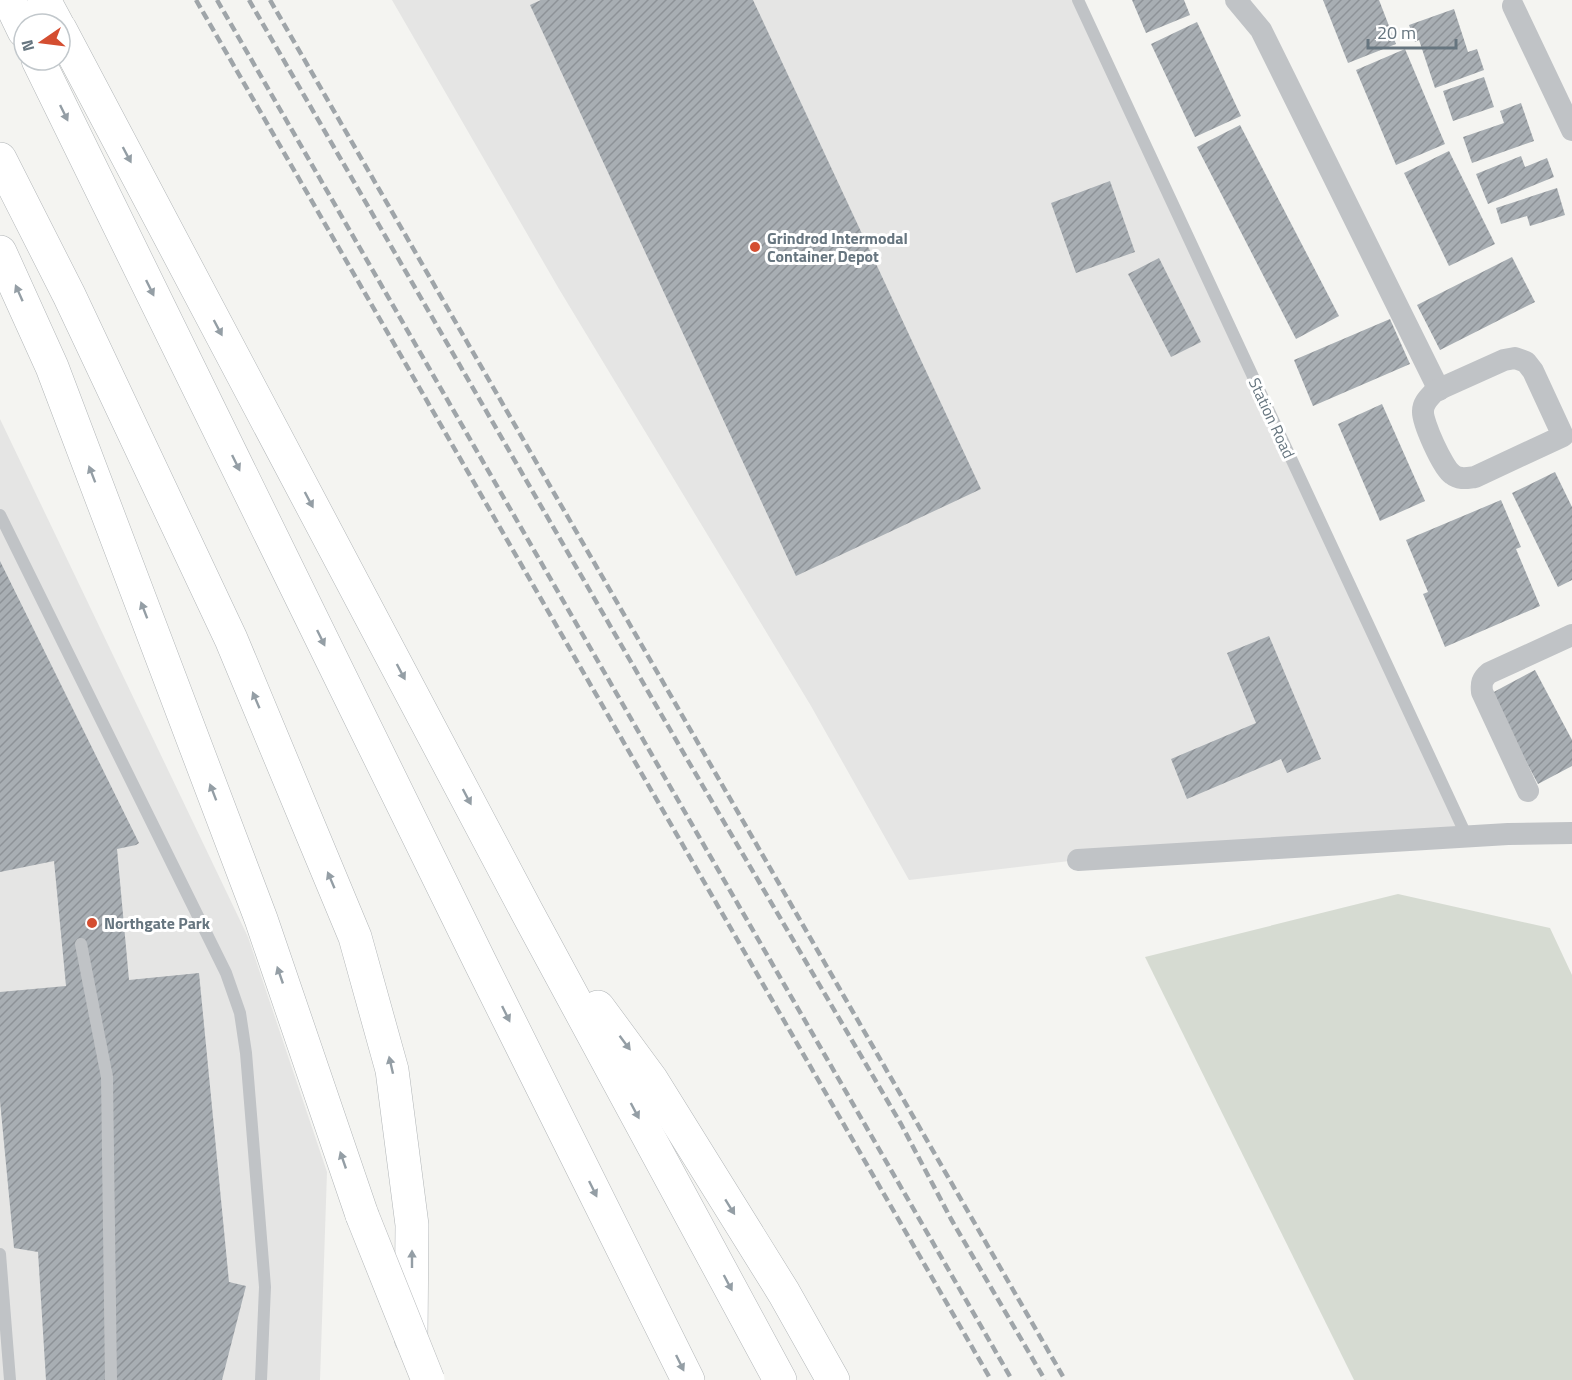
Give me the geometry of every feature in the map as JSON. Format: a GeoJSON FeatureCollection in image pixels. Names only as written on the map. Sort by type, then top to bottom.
{"type":"FeatureCollection","features":[{"type":"Feature","properties":{"kind":"highway"},"geometry":{"type":"LineString","coordinates":[[72,52],[527,912],[780,1380]]}},
{"type":"Feature","properties":{"kind":"highway"},"geometry":{"type":"LineString","coordinates":[[44,72],[480,962],[688,1380]]}},
{"type":"Feature","properties":{"kind":"highway"},"geometry":{"type":"LineString","coordinates":[[0,159],[69,295],[231,639],[355,937],[392,1070],[405,1169],[412,1225],[411,1380]]}},
{"type":"Feature","properties":{"kind":"highway"},"geometry":{"type":"LineString","coordinates":[[0,252],[52,367],[261,919],[362,1215],[428,1380]]}},
{"type":"Feature","properties":{"kind":"highway"},"geometry":{"type":"LineString","coordinates":[[527,912],[651,1079],[784,1293],[833,1380]]}},
{"type":"Feature","properties":{"kind":"street"},"geometry":{"type":"LineString","coordinates":[[1236,0],[1262,30],[1439,390]]}},
{"type":"Feature","properties":{"kind":"street"},"geometry":{"type":"LineString","coordinates":[[1513,6],[1572,130]]}},
{"type":"Feature","properties":{"kind":"street"},"geometry":{"type":"LineString","coordinates":[[1515,358],[1526,362],[1533,370],[1568,438],[1475,477],[1464,479],[1453,475],[1446,466],[1425,421],[1423,410],[1427,399],[1439,390],[1504,360],[1515,358]]}},
{"type":"Feature","properties":{"kind":"street"},"geometry":{"type":"LineString","coordinates":[[1528,790],[1482,692],[1481,685],[1483,678],[1489,673],[1570,642]]}},
{"type":"Feature","properties":{"kind":"street"},"geometry":{"type":"LineString","coordinates":[[1078,860],[1572,833]]}},
{"type":"Feature","properties":{"kind":"lane","name":"Station Road"},"geometry":{"type":"LineString","coordinates":[[1078,0],[1467,837]]}},
{"type":"Feature","properties":{"kind":"lane"},"geometry":{"type":"LineString","coordinates":[[0,515],[226,972],[240,1013],[246,1053],[265,1287],[261,1380]]}},
{"type":"Feature","properties":{"kind":"lane"},"geometry":{"type":"LineString","coordinates":[[81,944],[107,1077],[111,1380]]}},
{"type":"Feature","properties":{"kind":"lane"},"geometry":{"type":"LineString","coordinates":[[0,1254],[10,1380]]}},
{"type":"Feature","properties":{"kind":"shaded area"},"geometry":{"type":"Polygon","coordinates":[[[392,0],[1078,0],[1467,837],[1078,860],[909,880],[811,706],[559,289],[392,0]]]}},
{"type":"Feature","properties":{"kind":"shaded area"},"geometry":{"type":"Polygon","coordinates":[[[0,419],[248,937],[327,1172],[320,1380],[0,1380],[0,419]]]}},
{"type":"Feature","properties":{"kind":"shaded area"},"geometry":{"type":"Polygon","coordinates":[[[1398,894],[1550,928],[1572,975],[1572,1380],[1354,1380],[1145,957],[1398,894]]]}},
{"type":"Feature","properties":{"kind":"building","name":"Grindrod Intermodal Container Depot"},"geometry":{"type":"Polygon","coordinates":[[[541,0],[753,0],[981,489],[796,576],[530,5],[541,0]]]}},
{"type":"Feature","properties":{"kind":"building"},"geometry":{"type":"Polygon","coordinates":[[[1132,0],[1184,0],[1190,15],[1146,33],[1132,0]]]}},
{"type":"Feature","properties":{"kind":"building"},"geometry":{"type":"Polygon","coordinates":[[[1323,0],[1379,0],[1396,44],[1348,63],[1323,0]]]}},
{"type":"Feature","properties":{"kind":"building"},"geometry":{"type":"Polygon","coordinates":[[[1454,9],[1468,52],[1477,49],[1484,70],[1435,88],[1419,40],[1415,42],[1409,25],[1454,9]]]}},
{"type":"Feature","properties":{"kind":"building"},"geometry":{"type":"Polygon","coordinates":[[[1197,22],[1241,116],[1195,137],[1151,44],[1197,22]]]}},
{"type":"Feature","properties":{"kind":"building"},"geometry":{"type":"Polygon","coordinates":[[[1405,49],[1445,144],[1396,165],[1356,70],[1405,49]]]}},
{"type":"Feature","properties":{"kind":"building"},"geometry":{"type":"Polygon","coordinates":[[[1484,77],[1494,107],[1453,121],[1443,91],[1484,77]]]}},
{"type":"Feature","properties":{"kind":"building"},"geometry":{"type":"Polygon","coordinates":[[[1521,103],[1534,141],[1472,163],[1463,137],[1504,123],[1500,111],[1521,103]]]}},
{"type":"Feature","properties":{"kind":"building"},"geometry":{"type":"Polygon","coordinates":[[[1240,125],[1339,316],[1296,339],[1197,147],[1240,125]]]}},
{"type":"Feature","properties":{"kind":"building"},"geometry":{"type":"Polygon","coordinates":[[[1449,151],[1495,244],[1449,266],[1404,173],[1449,151]]]}},
{"type":"Feature","properties":{"kind":"building"},"geometry":{"type":"Polygon","coordinates":[[[1521,156],[1525,167],[1547,158],[1554,177],[1488,204],[1476,174],[1521,156]]]}},
{"type":"Feature","properties":{"kind":"building"},"geometry":{"type":"Polygon","coordinates":[[[1110,181],[1135,252],[1076,273],[1051,203],[1110,181]]]}},
{"type":"Feature","properties":{"kind":"building"},"geometry":{"type":"Polygon","coordinates":[[[1557,188],[1565,215],[1530,226],[1527,216],[1501,224],[1496,208],[1557,188]]]}},
{"type":"Feature","properties":{"kind":"building"},"geometry":{"type":"Polygon","coordinates":[[[1512,257],[1535,302],[1440,350],[1417,305],[1512,257]]]}},
{"type":"Feature","properties":{"kind":"building"},"geometry":{"type":"Polygon","coordinates":[[[1159,258],[1201,342],[1171,357],[1128,274],[1159,258]]]}},
{"type":"Feature","properties":{"kind":"building"},"geometry":{"type":"Polygon","coordinates":[[[1390,319],[1410,364],[1313,406],[1294,360],[1390,319]]]}},
{"type":"Feature","properties":{"kind":"building"},"geometry":{"type":"Polygon","coordinates":[[[1382,404],[1425,501],[1380,521],[1338,424],[1382,404]]]}},
{"type":"Feature","properties":{"kind":"building"},"geometry":{"type":"Polygon","coordinates":[[[1555,472],[1572,507],[1572,580],[1558,587],[1512,493],[1555,472]]]}},
{"type":"Feature","properties":{"kind":"building"},"geometry":{"type":"Polygon","coordinates":[[[1501,500],[1521,547],[1516,549],[1540,606],[1445,647],[1423,594],[1428,592],[1406,540],[1501,500]]]}},
{"type":"Feature","properties":{"kind":"building","name":"Northgate Park"},"geometry":{"type":"Polygon","coordinates":[[[0,561],[139,843],[117,849],[129,980],[199,973],[229,1282],[246,1286],[222,1380],[46,1380],[38,1252],[14,1248],[0,1101],[0,992],[66,986],[54,861],[0,872],[0,561]]]}},
{"type":"Feature","properties":{"kind":"building"},"geometry":{"type":"Polygon","coordinates":[[[1269,636],[1321,759],[1287,773],[1281,759],[1187,799],[1171,759],[1256,723],[1227,653],[1269,636]]]}},
{"type":"Feature","properties":{"kind":"building"},"geometry":{"type":"Polygon","coordinates":[[[1535,670],[1572,740],[1572,766],[1538,784],[1490,694],[1535,670]]]}},
{"type":"Feature","properties":{"kind":"railway"},"geometry":{"type":"LineString","coordinates":[[196,0],[991,1380]]}},
{"type":"Feature","properties":{"kind":"railway"},"geometry":{"type":"LineString","coordinates":[[217,0],[1012,1380]]}},
{"type":"Feature","properties":{"kind":"railway"},"geometry":{"type":"LineString","coordinates":[[249,0],[687,759],[901,1124],[951,1219],[1045,1380]]}},
{"type":"Feature","properties":{"kind":"railway"},"geometry":{"type":"LineString","coordinates":[[270,0],[1065,1380]]}},
{"type":"Feature","properties":{"kind":"place","name":"Grindrod Intermodal Container Depot"},"geometry":{"type":"Point","coordinates":[755,247]}},
{"type":"Feature","properties":{"kind":"place","name":"Northgate Park"},"geometry":{"type":"Point","coordinates":[92,923]}}]}
